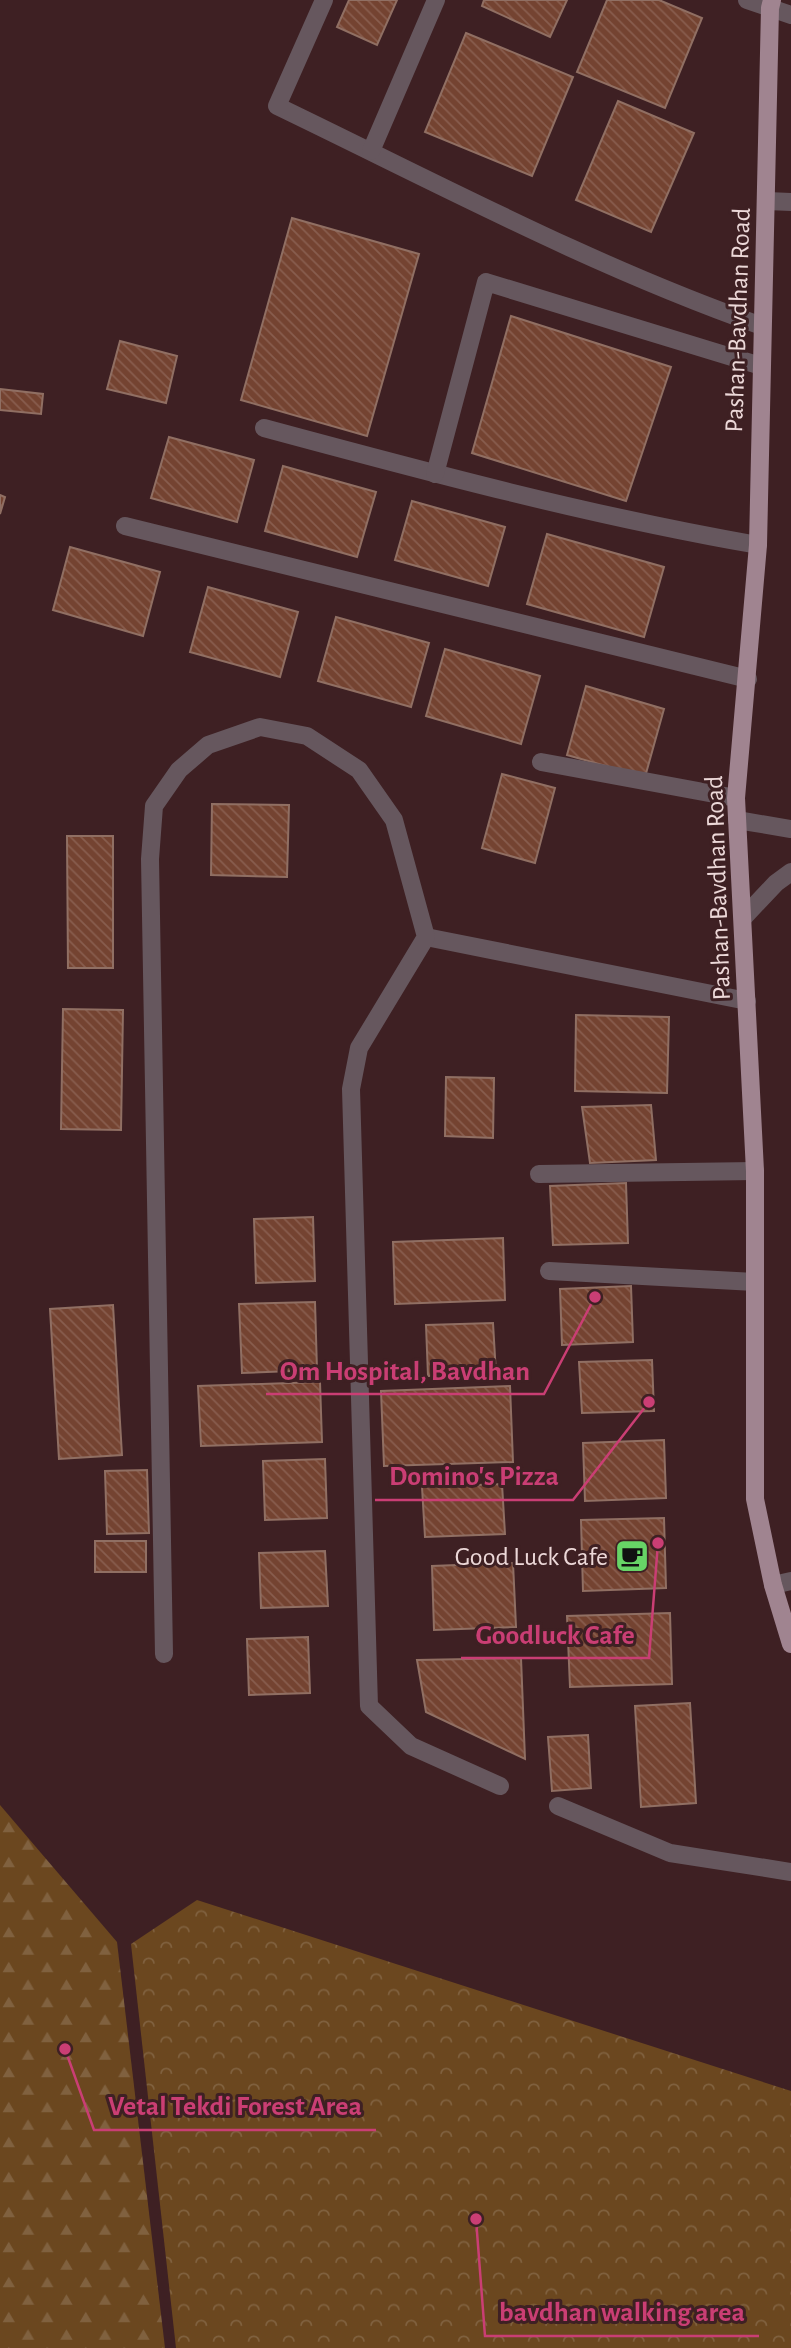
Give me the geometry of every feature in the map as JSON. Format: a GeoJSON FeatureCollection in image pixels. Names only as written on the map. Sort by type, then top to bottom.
{"type":"FeatureCollection","features":[{"type":"Feature","properties":{"kind":"main road","name":"Pashan-Bavdhan Road"},"geometry":{"type":"LineString","coordinates":[[771,4],[758,545],[736,798],[755,1171],[755,1499],[773,1586],[791,1644]]}},
{"type":"Feature","properties":{"kind":"street"},"geometry":{"type":"LineString","coordinates":[[324,0],[278,106],[519,224],[696,303],[762,326]]}},
{"type":"Feature","properties":{"kind":"street"},"geometry":{"type":"LineString","coordinates":[[371,151],[436,0]]}},
{"type":"Feature","properties":{"kind":"street"},"geometry":{"type":"LineString","coordinates":[[747,0],[771,4],[791,15]]}},
{"type":"Feature","properties":{"kind":"street"},"geometry":{"type":"LineString","coordinates":[[767,201],[791,202]]}},
{"type":"Feature","properties":{"kind":"street"},"geometry":{"type":"LineString","coordinates":[[435,474],[486,282],[761,366]]}},
{"type":"Feature","properties":{"kind":"street"},"geometry":{"type":"LineString","coordinates":[[264,428],[435,474],[684,532],[758,545]]}},
{"type":"Feature","properties":{"kind":"street"},"geometry":{"type":"LineString","coordinates":[[125,526],[748,679]]}},
{"type":"Feature","properties":{"kind":"street"},"geometry":{"type":"LineString","coordinates":[[164,1654],[150,859],[154,806],[179,770],[208,745],[260,727],[307,736],[359,770],[394,820],[426,937],[359,1048],[351,1089],[369,1706],[411,1746],[500,1786]]}},
{"type":"Feature","properties":{"kind":"street"},"geometry":{"type":"LineString","coordinates":[[541,762],[736,798]]}},
{"type":"Feature","properties":{"kind":"street"},"geometry":{"type":"LineString","coordinates":[[737,820],[791,829]]}},
{"type":"Feature","properties":{"kind":"street"},"geometry":{"type":"LineString","coordinates":[[743,918],[776,883],[791,872]]}},
{"type":"Feature","properties":{"kind":"street"},"geometry":{"type":"LineString","coordinates":[[426,937],[747,1001]]}},
{"type":"Feature","properties":{"kind":"street"},"geometry":{"type":"LineString","coordinates":[[539,1174],[755,1171]]}},
{"type":"Feature","properties":{"kind":"street"},"geometry":{"type":"LineString","coordinates":[[549,1271],[755,1282]]}},
{"type":"Feature","properties":{"kind":"street"},"geometry":{"type":"LineString","coordinates":[[773,1586],[791,1581]]}},
{"type":"Feature","properties":{"kind":"street"},"geometry":{"type":"LineString","coordinates":[[558,1806],[670,1853],[791,1872]]}},
{"type":"Feature","properties":{"kind":"green space"},"geometry":{"type":"Polygon","coordinates":[[[0,1805],[117,1942],[165,2348],[0,2348],[0,1805]]]}},
{"type":"Feature","properties":{"kind":"green space"},"geometry":{"type":"Polygon","coordinates":[[[197,1900],[791,2091],[791,2348],[176,2348],[131,1944],[197,1900]]]}},
{"type":"Feature","properties":{"kind":"building"},"geometry":{"type":"Polygon","coordinates":[[[349,0],[397,0],[377,45],[337,27],[349,0]]]}},
{"type":"Feature","properties":{"kind":"building"},"geometry":{"type":"Polygon","coordinates":[[[484,0],[567,0],[550,37],[482,6],[484,0]]]}},
{"type":"Feature","properties":{"kind":"building"},"geometry":{"type":"Polygon","coordinates":[[[607,0],[659,0],[702,18],[665,108],[577,72],[607,0]]]}},
{"type":"Feature","properties":{"kind":"building"},"geometry":{"type":"Polygon","coordinates":[[[466,33],[573,77],[532,176],[425,132],[466,33]]]}},
{"type":"Feature","properties":{"kind":"building"},"geometry":{"type":"Polygon","coordinates":[[[618,101],[694,133],[651,232],[576,200],[618,101]]]}},
{"type":"Feature","properties":{"kind":"building"},"geometry":{"type":"Polygon","coordinates":[[[292,218],[419,254],[367,436],[241,400],[292,218]]]}},
{"type":"Feature","properties":{"kind":"building"},"geometry":{"type":"Polygon","coordinates":[[[511,316],[671,367],[626,501],[472,453],[511,316]]]}},
{"type":"Feature","properties":{"kind":"building"},"geometry":{"type":"Polygon","coordinates":[[[120,341],[177,356],[166,403],[107,389],[120,341]]]}},
{"type":"Feature","properties":{"kind":"building"},"geometry":{"type":"Polygon","coordinates":[[[0,389],[43,394],[41,414],[0,410],[0,389]]]}},
{"type":"Feature","properties":{"kind":"building"},"geometry":{"type":"Polygon","coordinates":[[[169,437],[254,460],[237,522],[151,498],[169,437]]]}},
{"type":"Feature","properties":{"kind":"building"},"geometry":{"type":"Polygon","coordinates":[[[283,466],[376,492],[357,557],[265,531],[283,466]]]}},
{"type":"Feature","properties":{"kind":"building"},"geometry":{"type":"Polygon","coordinates":[[[0,495],[5,497],[0,514],[0,495]]]}},
{"type":"Feature","properties":{"kind":"building"},"geometry":{"type":"Polygon","coordinates":[[[412,501],[505,527],[488,586],[395,560],[412,501]]]}},
{"type":"Feature","properties":{"kind":"building"},"geometry":{"type":"Polygon","coordinates":[[[547,534],[664,567],[644,637],[527,604],[547,534]]]}},
{"type":"Feature","properties":{"kind":"building"},"geometry":{"type":"Polygon","coordinates":[[[70,547],[160,572],[143,636],[53,610],[70,547]]]}},
{"type":"Feature","properties":{"kind":"building"},"geometry":{"type":"Polygon","coordinates":[[[208,587],[298,612],[280,677],[190,652],[208,587]]]}},
{"type":"Feature","properties":{"kind":"building"},"geometry":{"type":"Polygon","coordinates":[[[336,617],[429,643],[411,707],[318,681],[336,617]]]}},
{"type":"Feature","properties":{"kind":"building"},"geometry":{"type":"Polygon","coordinates":[[[445,649],[540,676],[521,744],[426,716],[445,649]]]}},
{"type":"Feature","properties":{"kind":"building"},"geometry":{"type":"Polygon","coordinates":[[[586,686],[664,709],[645,777],[567,755],[586,686]]]}},
{"type":"Feature","properties":{"kind":"building"},"geometry":{"type":"Polygon","coordinates":[[[502,774],[555,788],[535,863],[482,848],[502,774]]]}},
{"type":"Feature","properties":{"kind":"building"},"geometry":{"type":"Polygon","coordinates":[[[212,804],[289,805],[287,877],[211,875],[212,804]]]}},
{"type":"Feature","properties":{"kind":"building"},"geometry":{"type":"Polygon","coordinates":[[[67,836],[113,836],[113,968],[68,968],[67,836]]]}},
{"type":"Feature","properties":{"kind":"building"},"geometry":{"type":"Polygon","coordinates":[[[63,1009],[123,1010],[121,1130],[61,1129],[63,1009]]]}},
{"type":"Feature","properties":{"kind":"building"},"geometry":{"type":"Polygon","coordinates":[[[576,1015],[669,1017],[667,1093],[575,1091],[576,1015]]]}},
{"type":"Feature","properties":{"kind":"building"},"geometry":{"type":"Polygon","coordinates":[[[446,1077],[494,1078],[493,1138],[445,1136],[446,1077]]]}},
{"type":"Feature","properties":{"kind":"building"},"geometry":{"type":"Polygon","coordinates":[[[651,1105],[656,1160],[590,1163],[582,1107],[651,1105]]]}},
{"type":"Feature","properties":{"kind":"building"},"geometry":{"type":"Polygon","coordinates":[[[626,1183],[628,1243],[553,1245],[550,1186],[626,1183]]]}},
{"type":"Feature","properties":{"kind":"building"},"geometry":{"type":"Polygon","coordinates":[[[313,1217],[315,1281],[256,1283],[254,1219],[313,1217]]]}},
{"type":"Feature","properties":{"kind":"building"},"geometry":{"type":"Polygon","coordinates":[[[503,1238],[505,1300],[395,1304],[393,1242],[503,1238]]]}},
{"type":"Feature","properties":{"kind":"building"},"geometry":{"type":"Polygon","coordinates":[[[631,1286],[633,1342],[562,1345],[560,1289],[631,1286]]]}},
{"type":"Feature","properties":{"kind":"building"},"geometry":{"type":"Polygon","coordinates":[[[315,1302],[317,1370],[242,1373],[239,1304],[315,1302]]]}},
{"type":"Feature","properties":{"kind":"building"},"geometry":{"type":"Polygon","coordinates":[[[113,1305],[122,1455],[59,1459],[50,1309],[113,1305]]]}},
{"type":"Feature","properties":{"kind":"building"},"geometry":{"type":"Polygon","coordinates":[[[493,1323],[496,1374],[428,1376],[426,1325],[493,1323]]]}},
{"type":"Feature","properties":{"kind":"building"},"geometry":{"type":"Polygon","coordinates":[[[652,1360],[654,1411],[582,1413],[579,1362],[652,1360]]]}},
{"type":"Feature","properties":{"kind":"building"},"geometry":{"type":"Polygon","coordinates":[[[320,1382],[322,1442],[201,1446],[198,1386],[320,1382]]]}},
{"type":"Feature","properties":{"kind":"building"},"geometry":{"type":"Polygon","coordinates":[[[510,1386],[513,1462],[384,1466],[381,1391],[510,1386]]]}},
{"type":"Feature","properties":{"kind":"building"},"geometry":{"type":"Polygon","coordinates":[[[664,1440],[666,1498],[585,1501],[583,1443],[664,1440]]]}},
{"type":"Feature","properties":{"kind":"building"},"geometry":{"type":"Polygon","coordinates":[[[325,1459],[327,1518],[265,1520],[263,1461],[325,1459]]]}},
{"type":"Feature","properties":{"kind":"building"},"geometry":{"type":"Polygon","coordinates":[[[147,1470],[149,1533],[107,1534],[105,1471],[147,1470]]]}},
{"type":"Feature","properties":{"kind":"building"},"geometry":{"type":"Polygon","coordinates":[[[502,1484],[505,1534],[425,1537],[422,1487],[502,1484]]]}},
{"type":"Feature","properties":{"kind":"building"},"geometry":{"type":"Polygon","coordinates":[[[664,1518],[666,1588],[583,1591],[581,1520],[664,1518]]]}},
{"type":"Feature","properties":{"kind":"building"},"geometry":{"type":"Polygon","coordinates":[[[95,1541],[146,1541],[146,1572],[95,1572],[95,1541]]]}},
{"type":"Feature","properties":{"kind":"building"},"geometry":{"type":"Polygon","coordinates":[[[325,1551],[328,1606],[261,1608],[259,1553],[325,1551]]]}},
{"type":"Feature","properties":{"kind":"building"},"geometry":{"type":"Polygon","coordinates":[[[513,1563],[516,1627],[434,1630],[432,1566],[513,1563]]]}},
{"type":"Feature","properties":{"kind":"building"},"geometry":{"type":"Polygon","coordinates":[[[670,1613],[672,1684],[570,1687],[567,1616],[670,1613]]]}},
{"type":"Feature","properties":{"kind":"building"},"geometry":{"type":"Polygon","coordinates":[[[308,1637],[310,1693],[249,1695],[247,1639],[308,1637]]]}},
{"type":"Feature","properties":{"kind":"building"},"geometry":{"type":"Polygon","coordinates":[[[521,1658],[525,1759],[426,1712],[417,1660],[521,1658]]]}},
{"type":"Feature","properties":{"kind":"building"},"geometry":{"type":"Polygon","coordinates":[[[690,1703],[696,1803],[641,1807],[635,1706],[690,1703]]]}},
{"type":"Feature","properties":{"kind":"building"},"geometry":{"type":"Polygon","coordinates":[[[588,1735],[591,1788],[552,1791],[548,1737],[588,1735]]]}},
{"type":"Feature","properties":{"kind":"place","name":"Om Hospital, Bavdhan"},"geometry":{"type":"Point","coordinates":[595,1297]}},
{"type":"Feature","properties":{"kind":"place","name":"Domino's Pizza"},"geometry":{"type":"Point","coordinates":[649,1402]}},
{"type":"Feature","properties":{"kind":"place","name":"Goodluck Cafe"},"geometry":{"type":"Point","coordinates":[658,1543]}},
{"type":"Feature","properties":{"kind":"place","name":"Good Luck Cafe"},"geometry":{"type":"Point","coordinates":[632,1556]}},
{"type":"Feature","properties":{"kind":"place","name":"Vetal Tekdi Forest Area"},"geometry":{"type":"Point","coordinates":[65,2049]}},
{"type":"Feature","properties":{"kind":"place","name":"bavdhan walking area"},"geometry":{"type":"Point","coordinates":[476,2219]}}]}
